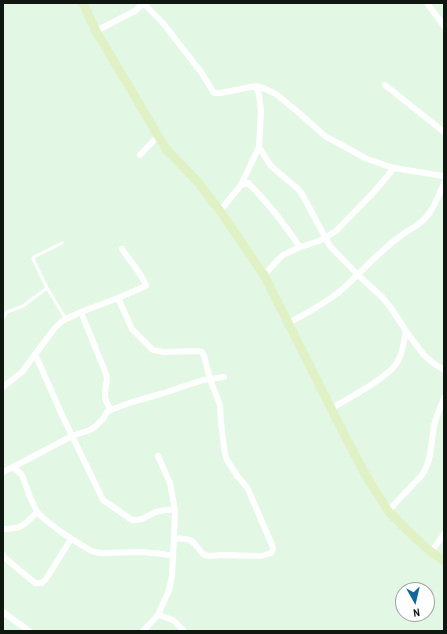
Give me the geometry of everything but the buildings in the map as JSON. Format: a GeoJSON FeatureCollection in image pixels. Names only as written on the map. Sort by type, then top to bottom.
{"type":"FeatureCollection","features":[{"type":"Feature","properties":{"kind":"street"},"geometry":{"type":"LineString","coordinates":[[83,3],[96,32],[166,149],[197,181],[220,210],[264,275],[364,472],[388,511],[431,552],[444,561]]}},
{"type":"Feature","properties":{"kind":"street"},"geometry":{"type":"LineString","coordinates":[[96,32],[135,11],[144,3],[163,23],[201,72],[214,93],[256,86],[263,88],[276,94],[325,136],[367,159],[394,168],[444,176]]}},
{"type":"Feature","properties":{"kind":"street"},"geometry":{"type":"LineString","coordinates":[[427,3],[444,26]]}},
{"type":"Feature","properties":{"kind":"street"},"geometry":{"type":"LineString","coordinates":[[385,85],[444,132]]}},
{"type":"Feature","properties":{"kind":"street"},"geometry":{"type":"LineString","coordinates":[[220,210],[241,185],[259,147],[261,111],[256,86]]}},
{"type":"Feature","properties":{"kind":"street"},"geometry":{"type":"LineString","coordinates":[[140,156],[158,136]]}},
{"type":"Feature","properties":{"kind":"street"},"geometry":{"type":"LineString","coordinates":[[259,147],[271,166],[302,194],[324,238],[330,246],[382,297],[423,354],[444,370]]}},
{"type":"Feature","properties":{"kind":"street"},"geometry":{"type":"LineString","coordinates":[[264,275],[284,255],[319,241],[336,231],[394,168]]}},
{"type":"Feature","properties":{"kind":"street"},"geometry":{"type":"LineString","coordinates":[[241,185],[248,182],[274,210],[300,248]]}},
{"type":"Feature","properties":{"kind":"street"},"geometry":{"type":"LineString","coordinates":[[289,323],[337,293],[398,237],[418,225],[431,211],[444,183]]}},
{"type":"Feature","properties":{"kind":"street"},"geometry":{"type":"LineString","coordinates":[[3,387],[22,372],[54,329],[66,319],[146,286],[141,275],[122,249]]}},
{"type":"Feature","properties":{"kind":"street"},"geometry":{"type":"LineString","coordinates":[[118,298],[132,329],[153,350],[164,352],[202,352],[220,405],[221,423],[227,460],[247,488],[273,549],[271,553],[262,556],[210,556],[202,553],[190,540],[174,538]]}},
{"type":"Feature","properties":{"kind":"street"},"geometry":{"type":"LineString","coordinates":[[81,312],[106,374],[105,398],[111,410]]}},
{"type":"Feature","properties":{"kind":"street"},"geometry":{"type":"LineString","coordinates":[[332,408],[384,376],[394,368],[399,361],[406,330]]}},
{"type":"Feature","properties":{"kind":"street"},"geometry":{"type":"LineString","coordinates":[[35,354],[103,500],[132,520],[137,521],[162,510],[175,510]]}},
{"type":"Feature","properties":{"kind":"street"},"geometry":{"type":"LineString","coordinates":[[3,472],[72,436],[90,430],[103,419],[107,412],[111,410],[203,380],[224,377]]}},
{"type":"Feature","properties":{"kind":"street"},"geometry":{"type":"LineString","coordinates":[[388,511],[426,469],[432,448],[434,425],[444,398]]}},
{"type":"Feature","properties":{"kind":"street"},"geometry":{"type":"LineString","coordinates":[[143,631],[158,615],[169,590],[172,576],[175,510],[170,484],[158,456]]}},
{"type":"Feature","properties":{"kind":"street"},"geometry":{"type":"LineString","coordinates":[[14,467],[22,475],[37,512],[61,532],[91,551],[96,553],[143,552],[173,556]]}},
{"type":"Feature","properties":{"kind":"street"},"geometry":{"type":"LineString","coordinates":[[3,529],[14,529],[25,525],[37,512]]}},
{"type":"Feature","properties":{"kind":"street"},"geometry":{"type":"LineString","coordinates":[[431,552],[444,534]]}},
{"type":"Feature","properties":{"kind":"street"},"geometry":{"type":"LineString","coordinates":[[4,557],[35,583],[42,583],[71,539]]}},
{"type":"Feature","properties":{"kind":"street"},"geometry":{"type":"LineString","coordinates":[[3,612],[29,631]]}},
{"type":"Feature","properties":{"kind":"street"},"geometry":{"type":"LineString","coordinates":[[158,615],[173,620],[184,631]]}},
{"type":"Feature","properties":{"kind":"lane"},"geometry":{"type":"LineString","coordinates":[[62,243],[34,257],[33,259],[47,288],[66,319]]}},
{"type":"Feature","properties":{"kind":"lane"},"geometry":{"type":"LineString","coordinates":[[3,318],[8,312],[23,306],[47,288]]}},
{"type":"Feature","properties":{"kind":"lane"},"geometry":{"type":"LineString","coordinates":[[3,308],[8,312]]}}]}
